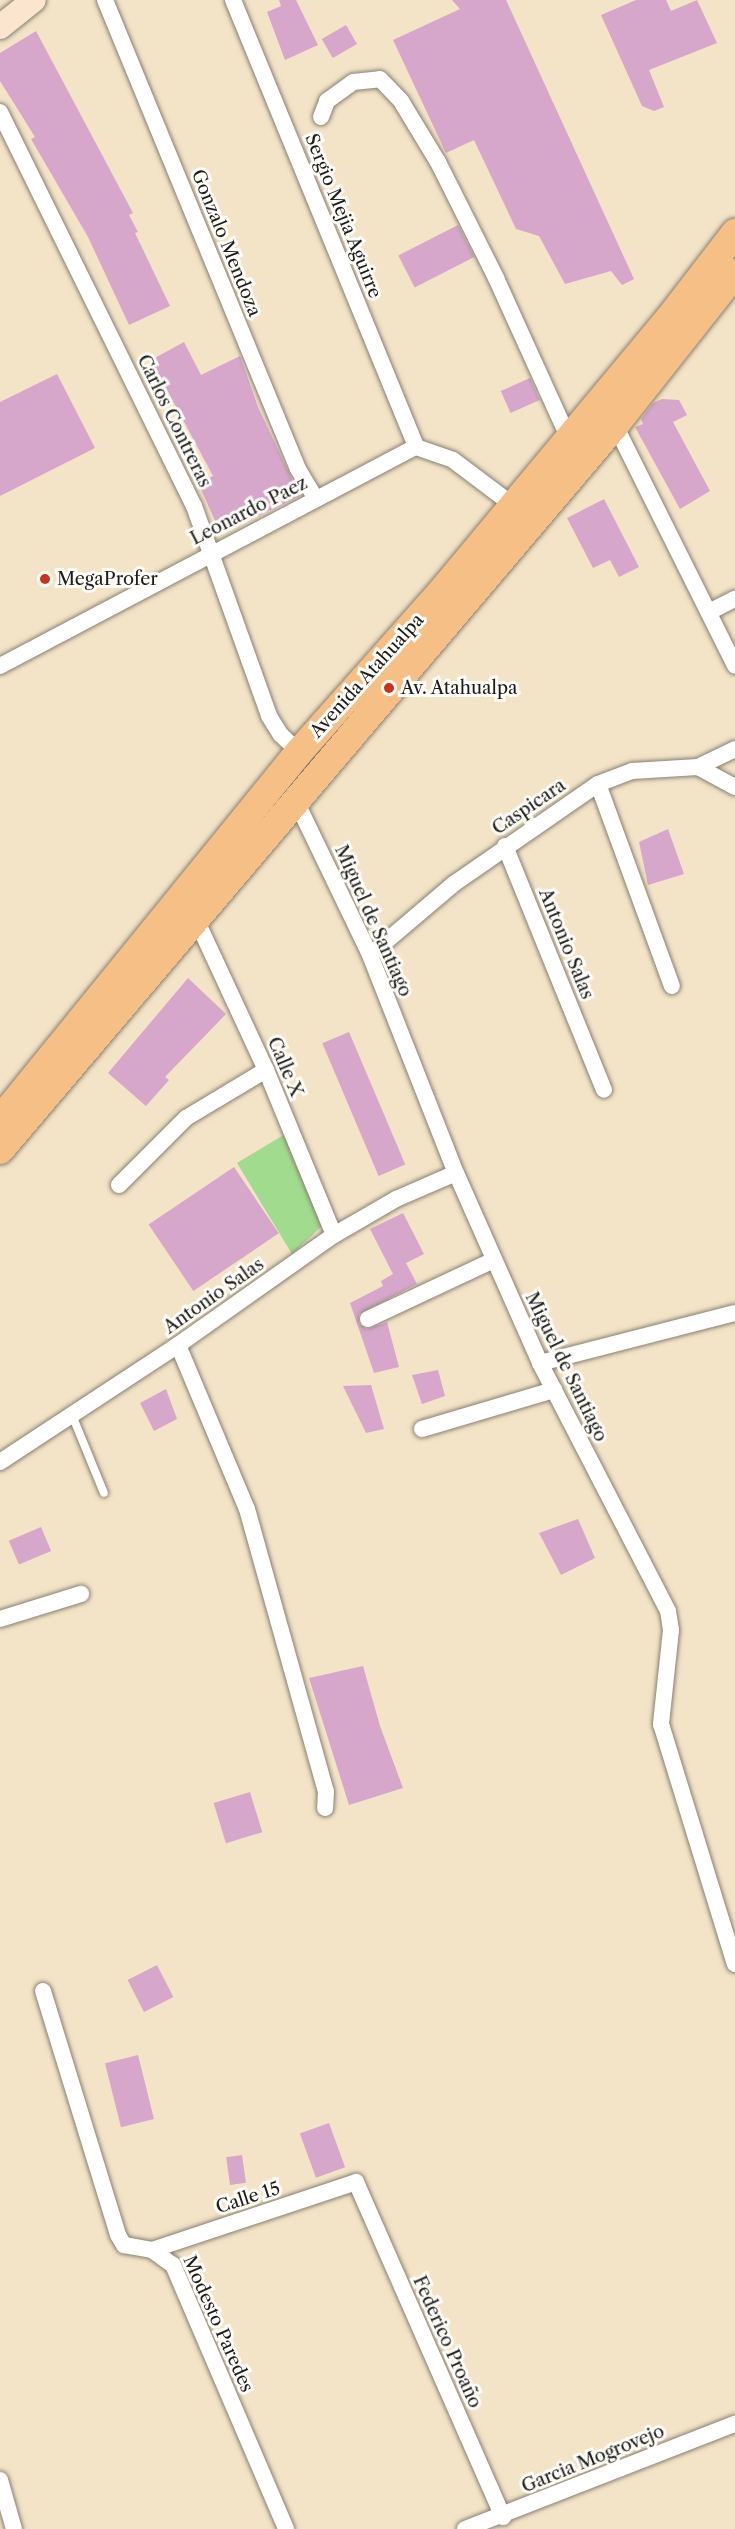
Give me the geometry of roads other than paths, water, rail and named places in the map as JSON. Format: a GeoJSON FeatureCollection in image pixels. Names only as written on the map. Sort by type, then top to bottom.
{"type":"FeatureCollection","features":[{"type":"Feature","properties":{"kind":"highway","name":"Avenida Atahualpa"},"geometry":{"type":"LineString","coordinates":[[0,1120],[299,752],[514,506],[735,233]]}},
{"type":"Feature","properties":{"kind":"highway","name":"Avenida Atahualpa"},"geometry":{"type":"LineString","coordinates":[[0,1150],[195,917],[615,424],[735,273]]}},
{"type":"Feature","properties":{"kind":"main road"},"geometry":{"type":"LineString","coordinates":[[0,27],[34,0]]}},
{"type":"Feature","properties":{"kind":"street","name":"Gonzalo Mendoza"},"geometry":{"type":"LineString","coordinates":[[105,0],[298,469],[316,499]]}},
{"type":"Feature","properties":{"kind":"street","name":"Sergio Mejia Aguirre"},"geometry":{"type":"LineString","coordinates":[[233,0],[416,447]]}},
{"type":"Feature","properties":{"kind":"street"},"geometry":{"type":"LineString","coordinates":[[321,117],[327,101],[352,81],[380,79],[401,101],[438,162],[496,278],[569,439]]}},
{"type":"Feature","properties":{"kind":"street","name":"Carlos Contreras"},"geometry":{"type":"LineString","coordinates":[[0,112],[213,550],[269,716],[280,735],[299,752]]}},
{"type":"Feature","properties":{"kind":"street"},"geometry":{"type":"LineString","coordinates":[[615,424],[711,611],[735,666]]}},
{"type":"Feature","properties":{"kind":"street","name":"Leonardo Paez"},"geometry":{"type":"LineString","coordinates":[[0,666],[213,550],[416,447]]}},
{"type":"Feature","properties":{"kind":"street"},"geometry":{"type":"LineString","coordinates":[[416,447],[453,460],[514,506]]}},
{"type":"Feature","properties":{"kind":"street"},"geometry":{"type":"LineString","coordinates":[[711,611],[735,599]]}},
{"type":"Feature","properties":{"kind":"street"},"geometry":{"type":"LineString","coordinates":[[698,767],[735,749]]}},
{"type":"Feature","properties":{"kind":"street"},"geometry":{"type":"LineString","coordinates":[[698,767],[735,788]]}},
{"type":"Feature","properties":{"kind":"street","name":"Caspicara"},"geometry":{"type":"LineString","coordinates":[[370,955],[505,846],[598,784],[632,771],[698,767]]}},
{"type":"Feature","properties":{"kind":"street"},"geometry":{"type":"LineString","coordinates":[[598,784],[672,986]]}},
{"type":"Feature","properties":{"kind":"street","name":"Miguel de Santiago"},"geometry":{"type":"LineString","coordinates":[[295,799],[370,955],[456,1173],[540,1363],[668,1611],[671,1630],[661,1724],[730,1926],[735,1964]]}},
{"type":"Feature","properties":{"kind":"street","name":"Antonio Salas"},"geometry":{"type":"LineString","coordinates":[[505,846],[604,1090]]}},
{"type":"Feature","properties":{"kind":"street","name":"Calle X"},"geometry":{"type":"LineString","coordinates":[[195,917],[266,1070],[334,1235]]}},
{"type":"Feature","properties":{"kind":"street"},"geometry":{"type":"LineString","coordinates":[[119,1185],[186,1118],[266,1070]]}},
{"type":"Feature","properties":{"kind":"street","name":"Antonio Salas"},"geometry":{"type":"LineString","coordinates":[[0,1462],[178,1346],[334,1235],[396,1199],[456,1173]]}},
{"type":"Feature","properties":{"kind":"street"},"geometry":{"type":"LineString","coordinates":[[368,1319],[494,1260]]}},
{"type":"Feature","properties":{"kind":"street"},"geometry":{"type":"LineString","coordinates":[[540,1363],[735,1312]]}},
{"type":"Feature","properties":{"kind":"street"},"geometry":{"type":"LineString","coordinates":[[178,1346],[247,1509],[326,1791],[325,1808]]}},
{"type":"Feature","properties":{"kind":"street"},"geometry":{"type":"LineString","coordinates":[[422,1429],[554,1390]]}},
{"type":"Feature","properties":{"kind":"street"},"geometry":{"type":"LineString","coordinates":[[0,1619],[81,1594]]}},
{"type":"Feature","properties":{"kind":"street","name":"Modesto Paredes"},"geometry":{"type":"LineString","coordinates":[[43,1991],[118,2235],[124,2245],[135,2250],[152,2250],[173,2265],[286,2529]]}},
{"type":"Feature","properties":{"kind":"street","name":"Calle 15"},"geometry":{"type":"LineString","coordinates":[[152,2250],[356,2182]]}},
{"type":"Feature","properties":{"kind":"street","name":"Federico Proaño"},"geometry":{"type":"LineString","coordinates":[[356,2182],[503,2517]]}},
{"type":"Feature","properties":{"kind":"street","name":"Garcia Mogrovejo"},"geometry":{"type":"LineString","coordinates":[[465,2529],[503,2517],[735,2424]]}},
{"type":"Feature","properties":{"kind":"street"},"geometry":{"type":"LineString","coordinates":[[0,2480],[14,2529]]}},
{"type":"Feature","properties":{"kind":"lane"},"geometry":{"type":"LineString","coordinates":[[72,1415],[104,1493]]}},
{"type":"Feature","properties":{"kind":"place","name":"MegaProfer"},"geometry":{"type":"Point","coordinates":[45,579]}},
{"type":"Feature","properties":{"kind":"place","name":"Av. Atahualpa"},"geometry":{"type":"Point","coordinates":[389,688]}}]}
